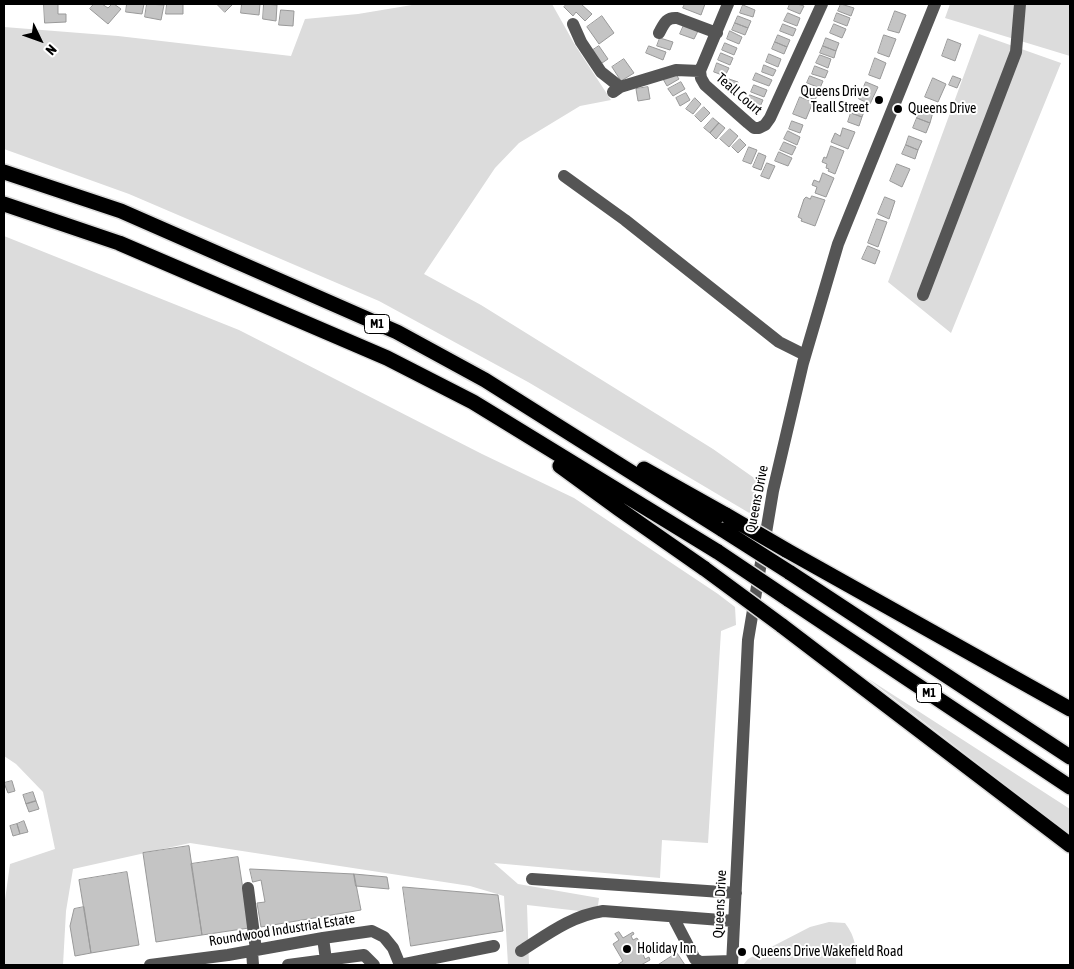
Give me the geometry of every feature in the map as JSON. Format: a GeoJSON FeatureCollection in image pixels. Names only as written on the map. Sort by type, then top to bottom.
{"type":"FeatureCollection","features":[{"type":"Feature","properties":{"kind":"highway","name":"M1"},"geometry":{"type":"LineString","coordinates":[[4,172],[121,212],[396,332],[485,380],[789,572],[1070,757]]}},
{"type":"Feature","properties":{"kind":"highway","name":"M1"},"geometry":{"type":"LineString","coordinates":[[4,204],[119,243],[388,358],[473,402],[718,552],[1070,787]]}},
{"type":"Feature","properties":{"kind":"highway"},"geometry":{"type":"LineString","coordinates":[[485,380],[1070,709]]}},
{"type":"Feature","properties":{"kind":"highway"},"geometry":{"type":"LineString","coordinates":[[473,402],[619,509],[706,569],[1070,845]]}},
{"type":"Feature","properties":{"kind":"street","name":"Teall Court"},"geometry":{"type":"LineString","coordinates":[[728,4],[700,71],[701,78],[705,85],[754,128],[765,126],[775,108],[822,4]]}},
{"type":"Feature","properties":{"kind":"street","name":"Queens Drive"},"geometry":{"type":"LineString","coordinates":[[732,963],[748,640],[773,492],[805,355],[838,244],[935,4]]}},
{"type":"Feature","properties":{"kind":"street"},"geometry":{"type":"LineString","coordinates":[[923,294],[1018,48],[1020,4]]}},
{"type":"Feature","properties":{"kind":"street"},"geometry":{"type":"LineString","coordinates":[[659,33],[665,22],[671,18],[677,18],[716,33]]}},
{"type":"Feature","properties":{"kind":"street"},"geometry":{"type":"LineString","coordinates":[[573,24],[581,42],[601,72],[617,89],[676,70],[700,71]]}},
{"type":"Feature","properties":{"kind":"street"},"geometry":{"type":"LineString","coordinates":[[564,176],[625,220],[779,342],[805,355]]}},
{"type":"Feature","properties":{"kind":"street"},"geometry":{"type":"LineString","coordinates":[[532,879],[736,893]]}},
{"type":"Feature","properties":{"kind":"street"},"geometry":{"type":"LineString","coordinates":[[248,888],[254,948],[253,965]]}},
{"type":"Feature","properties":{"kind":"street"},"geometry":{"type":"LineString","coordinates":[[521,952],[558,926],[593,912],[667,915],[734,921]]}},
{"type":"Feature","properties":{"kind":"street"},"geometry":{"type":"LineString","coordinates":[[673,917],[695,959],[700,962],[732,963]]}},
{"type":"Feature","properties":{"kind":"street","name":"Roundwood Industrial Estate"},"geometry":{"type":"LineString","coordinates":[[150,965],[372,931],[384,937],[394,948],[400,965]]}},
{"type":"Feature","properties":{"kind":"street"},"geometry":{"type":"LineString","coordinates":[[254,948],[299,934]]}},
{"type":"Feature","properties":{"kind":"street"},"geometry":{"type":"LineString","coordinates":[[323,938],[326,960]]}},
{"type":"Feature","properties":{"kind":"street"},"geometry":{"type":"LineString","coordinates":[[400,965],[494,946]]}},
{"type":"Feature","properties":{"kind":"street"},"geometry":{"type":"LineString","coordinates":[[288,965],[364,955],[374,965]]}},
{"type":"Feature","properties":{"kind":"shaded area"},"geometry":{"type":"Polygon","coordinates":[[[418,4],[552,4],[575,45],[611,100],[580,106],[519,143],[495,168],[424,274],[481,305],[713,449],[757,480],[751,514],[528,382],[379,301],[129,194],[4,149],[4,27],[118,36],[291,56],[305,19],[358,14],[418,4]]]}},
{"type":"Feature","properties":{"kind":"shaded area"},"geometry":{"type":"Polygon","coordinates":[[[950,4],[1070,4],[1070,56],[945,18],[950,4]]]}},
{"type":"Feature","properties":{"kind":"shaded area"},"geometry":{"type":"Polygon","coordinates":[[[979,34],[1061,63],[951,333],[888,282],[979,34]]]}},
{"type":"Feature","properties":{"kind":"shaded area"},"geometry":{"type":"Polygon","coordinates":[[[4,236],[239,330],[482,454],[574,498],[735,607],[736,625],[721,631],[708,843],[662,840],[660,878],[494,863],[518,884],[599,898],[597,913],[527,905],[529,965],[508,965],[504,896],[470,886],[190,843],[73,869],[66,911],[63,965],[4,965],[4,907],[10,864],[55,849],[43,792],[16,764],[4,756],[4,236]]]}},
{"type":"Feature","properties":{"kind":"shaded area"},"geometry":{"type":"Polygon","coordinates":[[[867,678],[1070,809],[1070,835],[867,678]]]}},
{"type":"Feature","properties":{"kind":"shaded area"},"geometry":{"type":"Polygon","coordinates":[[[829,922],[845,923],[849,928],[855,943],[856,965],[743,965],[748,959],[810,927],[829,922]]]}},
{"type":"Feature","properties":{"kind":"building"},"geometry":{"type":"Polygon","coordinates":[[[44,4],[58,4],[58,14],[66,14],[66,22],[45,23],[44,4]]]}},
{"type":"Feature","properties":{"kind":"building"},"geometry":{"type":"Polygon","coordinates":[[[94,4],[102,4],[108,8],[114,4],[121,9],[108,24],[90,9],[94,4]]]}},
{"type":"Feature","properties":{"kind":"building"},"geometry":{"type":"Polygon","coordinates":[[[127,4],[144,4],[142,14],[126,12],[127,4]]]}},
{"type":"Feature","properties":{"kind":"building"},"geometry":{"type":"Polygon","coordinates":[[[147,4],[164,5],[161,20],[145,17],[147,4]]]}},
{"type":"Feature","properties":{"kind":"building"},"geometry":{"type":"Polygon","coordinates":[[[167,4],[183,4],[183,14],[166,14],[167,4]]]}},
{"type":"Feature","properties":{"kind":"building"},"geometry":{"type":"Polygon","coordinates":[[[217,4],[233,4],[225,12],[217,4]]]}},
{"type":"Feature","properties":{"kind":"building"},"geometry":{"type":"Polygon","coordinates":[[[242,4],[260,4],[259,15],[241,13],[242,4]]]}},
{"type":"Feature","properties":{"kind":"building"},"geometry":{"type":"Polygon","coordinates":[[[264,4],[277,5],[276,21],[263,19],[264,4]]]}},
{"type":"Feature","properties":{"kind":"building"},"geometry":{"type":"Polygon","coordinates":[[[567,4],[581,4],[592,14],[585,21],[576,12],[573,16],[564,7],[567,4]]]}},
{"type":"Feature","properties":{"kind":"building"},"geometry":{"type":"Polygon","coordinates":[[[685,4],[705,4],[701,15],[683,8],[685,4]]]}},
{"type":"Feature","properties":{"kind":"building"},"geometry":{"type":"Polygon","coordinates":[[[790,4],[804,6],[800,14],[788,9],[790,4]]]}},
{"type":"Feature","properties":{"kind":"building"},"geometry":{"type":"Polygon","coordinates":[[[841,4],[854,8],[851,16],[838,11],[841,4]]]}},
{"type":"Feature","properties":{"kind":"building"},"geometry":{"type":"Polygon","coordinates":[[[743,5],[755,10],[753,17],[740,13],[743,5]]]}},
{"type":"Feature","properties":{"kind":"building"},"geometry":{"type":"Polygon","coordinates":[[[281,10],[294,11],[293,26],[279,25],[281,10]]]}},
{"type":"Feature","properties":{"kind":"building"},"geometry":{"type":"Polygon","coordinates":[[[895,11],[906,15],[899,33],[888,30],[895,11]]]}},
{"type":"Feature","properties":{"kind":"building"},"geometry":{"type":"Polygon","coordinates":[[[788,13],[800,18],[797,26],[784,21],[788,13]]]}},
{"type":"Feature","properties":{"kind":"building"},"geometry":{"type":"Polygon","coordinates":[[[837,13],[850,18],[847,26],[834,21],[837,13]]]}},
{"type":"Feature","properties":{"kind":"building"},"geometry":{"type":"Polygon","coordinates":[[[602,16],[614,33],[599,44],[587,27],[602,16]]]}},
{"type":"Feature","properties":{"kind":"building"},"geometry":{"type":"Polygon","coordinates":[[[738,16],[751,21],[748,28],[735,23],[738,16]]]}},
{"type":"Feature","properties":{"kind":"building"},"geometry":{"type":"Polygon","coordinates":[[[735,23],[748,28],[745,35],[732,30],[735,23]]]}},
{"type":"Feature","properties":{"kind":"building"},"geometry":{"type":"Polygon","coordinates":[[[783,24],[796,29],[793,36],[780,31],[783,24]]]}},
{"type":"Feature","properties":{"kind":"building"},"geometry":{"type":"Polygon","coordinates":[[[834,24],[846,29],[842,38],[830,33],[834,24]]]}},
{"type":"Feature","properties":{"kind":"building"},"geometry":{"type":"Polygon","coordinates":[[[684,25],[698,31],[694,39],[680,34],[684,25]]]}},
{"type":"Feature","properties":{"kind":"building"},"geometry":{"type":"Polygon","coordinates":[[[730,31],[742,37],[739,44],[727,39],[730,31]]]}},
{"type":"Feature","properties":{"kind":"building"},"geometry":{"type":"Polygon","coordinates":[[[778,35],[790,40],[787,47],[775,42],[778,35]]]}},
{"type":"Feature","properties":{"kind":"building"},"geometry":{"type":"Polygon","coordinates":[[[884,35],[896,39],[889,57],[878,53],[884,35]]]}},
{"type":"Feature","properties":{"kind":"building"},"geometry":{"type":"Polygon","coordinates":[[[660,38],[673,42],[670,50],[657,46],[660,38]]]}},
{"type":"Feature","properties":{"kind":"building"},"geometry":{"type":"Polygon","coordinates":[[[826,38],[839,43],[836,51],[823,46],[826,38]]]}},
{"type":"Feature","properties":{"kind":"building"},"geometry":{"type":"Polygon","coordinates":[[[948,39],[961,44],[955,61],[942,56],[948,39]]]}},
{"type":"Feature","properties":{"kind":"building"},"geometry":{"type":"Polygon","coordinates":[[[775,42],[787,47],[784,54],[772,49],[775,42]]]}},
{"type":"Feature","properties":{"kind":"building"},"geometry":{"type":"Polygon","coordinates":[[[725,43],[737,48],[734,55],[722,50],[725,43]]]}},
{"type":"Feature","properties":{"kind":"building"},"geometry":{"type":"Polygon","coordinates":[[[599,46],[608,59],[599,65],[590,52],[599,46]]]}},
{"type":"Feature","properties":{"kind":"building"},"geometry":{"type":"Polygon","coordinates":[[[649,46],[666,52],[663,60],[646,53],[649,46]]]}},
{"type":"Feature","properties":{"kind":"building"},"geometry":{"type":"Polygon","coordinates":[[[823,46],[836,51],[834,58],[820,53],[823,46]]]}},
{"type":"Feature","properties":{"kind":"building"},"geometry":{"type":"Polygon","coordinates":[[[721,53],[733,58],[730,65],[718,60],[721,53]]]}},
{"type":"Feature","properties":{"kind":"building"},"geometry":{"type":"Polygon","coordinates":[[[769,54],[781,59],[778,67],[766,62],[769,54]]]}},
{"type":"Feature","properties":{"kind":"building"},"geometry":{"type":"Polygon","coordinates":[[[820,55],[831,59],[828,68],[816,63],[820,55]]]}},
{"type":"Feature","properties":{"kind":"building"},"geometry":{"type":"Polygon","coordinates":[[[875,58],[886,63],[880,79],[869,75],[875,58]]]}},
{"type":"Feature","properties":{"kind":"building"},"geometry":{"type":"Polygon","coordinates":[[[624,59],[634,73],[621,81],[612,67],[624,59]]]}},
{"type":"Feature","properties":{"kind":"building"},"geometry":{"type":"Polygon","coordinates":[[[717,63],[729,68],[725,76],[714,72],[717,63]]]}},
{"type":"Feature","properties":{"kind":"building"},"geometry":{"type":"Polygon","coordinates":[[[764,65],[776,70],[773,76],[762,72],[764,65]]]}},
{"type":"Feature","properties":{"kind":"building"},"geometry":{"type":"Polygon","coordinates":[[[815,66],[828,71],[825,78],[812,74],[815,66]]]}},
{"type":"Feature","properties":{"kind":"building"},"geometry":{"type":"Polygon","coordinates":[[[675,73],[679,79],[667,86],[663,79],[675,73]]]}},
{"type":"Feature","properties":{"kind":"building"},"geometry":{"type":"Polygon","coordinates":[[[756,73],[772,80],[769,86],[753,80],[756,73]]]}},
{"type":"Feature","properties":{"kind":"building"},"geometry":{"type":"Polygon","coordinates":[[[810,76],[823,81],[820,88],[807,83],[810,76]]]}},
{"type":"Feature","properties":{"kind":"building"},"geometry":{"type":"Polygon","coordinates":[[[953,76],[961,79],[957,88],[949,85],[953,76]]]}},
{"type":"Feature","properties":{"kind":"building"},"geometry":{"type":"Polygon","coordinates":[[[933,78],[946,84],[938,102],[925,97],[933,78]]]}},
{"type":"Feature","properties":{"kind":"building"},"geometry":{"type":"Polygon","coordinates":[[[729,79],[738,82],[735,90],[726,86],[729,79]]]}},
{"type":"Feature","properties":{"kind":"building"},"geometry":{"type":"Polygon","coordinates":[[[681,82],[685,89],[673,96],[668,89],[681,82]]]}},
{"type":"Feature","properties":{"kind":"building"},"geometry":{"type":"Polygon","coordinates":[[[866,82],[878,87],[870,104],[859,99],[866,82]]]}},
{"type":"Feature","properties":{"kind":"building"},"geometry":{"type":"Polygon","coordinates":[[[754,85],[767,90],[764,97],[751,92],[754,85]]]}},
{"type":"Feature","properties":{"kind":"building"},"geometry":{"type":"Polygon","coordinates":[[[648,87],[650,99],[638,101],[636,89],[648,87]]]}},
{"type":"Feature","properties":{"kind":"building"},"geometry":{"type":"Polygon","coordinates":[[[806,87],[819,92],[815,100],[803,95],[806,87]]]}},
{"type":"Feature","properties":{"kind":"building"},"geometry":{"type":"Polygon","coordinates":[[[686,93],[690,100],[680,106],[676,98],[686,93]]]}},
{"type":"Feature","properties":{"kind":"building"},"geometry":{"type":"Polygon","coordinates":[[[750,95],[763,100],[759,109],[746,103],[750,95]]]}},
{"type":"Feature","properties":{"kind":"building"},"geometry":{"type":"Polygon","coordinates":[[[800,97],[813,102],[806,119],[793,114],[800,97]]]}},
{"type":"Feature","properties":{"kind":"building"},"geometry":{"type":"Polygon","coordinates":[[[695,98],[701,104],[693,114],[686,109],[695,98]]]}},
{"type":"Feature","properties":{"kind":"building"},"geometry":{"type":"Polygon","coordinates":[[[854,104],[865,109],[862,117],[851,113],[854,104]]]}},
{"type":"Feature","properties":{"kind":"building"},"geometry":{"type":"Polygon","coordinates":[[[704,107],[710,113],[701,122],[695,116],[704,107]]]}},
{"type":"Feature","properties":{"kind":"building"},"geometry":{"type":"Polygon","coordinates":[[[921,107],[933,112],[930,123],[917,118],[921,107]]]}},
{"type":"Feature","properties":{"kind":"building"},"geometry":{"type":"Polygon","coordinates":[[[851,113],[862,117],[859,126],[848,122],[851,113]]]}},
{"type":"Feature","properties":{"kind":"building"},"geometry":{"type":"Polygon","coordinates":[[[713,118],[719,123],[710,133],[704,128],[713,118]]]}},
{"type":"Feature","properties":{"kind":"building"},"geometry":{"type":"Polygon","coordinates":[[[917,118],[930,123],[926,133],[913,128],[917,118]]]}},
{"type":"Feature","properties":{"kind":"building"},"geometry":{"type":"Polygon","coordinates":[[[792,121],[803,125],[800,133],[789,129],[792,121]]]}},
{"type":"Feature","properties":{"kind":"building"},"geometry":{"type":"Polygon","coordinates":[[[719,123],[725,128],[716,139],[710,133],[719,123]]]}},
{"type":"Feature","properties":{"kind":"building"},"geometry":{"type":"Polygon","coordinates":[[[843,128],[855,132],[848,149],[831,142],[835,133],[840,136],[843,128]]]}},
{"type":"Feature","properties":{"kind":"building"},"geometry":{"type":"Polygon","coordinates":[[[730,129],[738,136],[729,147],[720,139],[730,129]]]}},
{"type":"Feature","properties":{"kind":"building"},"geometry":{"type":"Polygon","coordinates":[[[788,131],[800,137],[797,145],[784,139],[788,131]]]}},
{"type":"Feature","properties":{"kind":"building"},"geometry":{"type":"Polygon","coordinates":[[[909,136],[922,141],[918,150],[906,145],[909,136]]]}},
{"type":"Feature","properties":{"kind":"building"},"geometry":{"type":"Polygon","coordinates":[[[740,139],[746,145],[738,153],[732,147],[740,139]]]}},
{"type":"Feature","properties":{"kind":"building"},"geometry":{"type":"Polygon","coordinates":[[[784,142],[796,147],[792,155],[780,150],[784,142]]]}},
{"type":"Feature","properties":{"kind":"building"},"geometry":{"type":"Polygon","coordinates":[[[906,145],[918,150],[915,159],[902,154],[906,145]]]}},
{"type":"Feature","properties":{"kind":"building"},"geometry":{"type":"Polygon","coordinates":[[[831,146],[844,151],[835,174],[828,171],[829,169],[826,168],[827,164],[822,162],[824,157],[826,158],[831,146]]]}},
{"type":"Feature","properties":{"kind":"building"},"geometry":{"type":"Polygon","coordinates":[[[749,147],[757,150],[751,164],[743,161],[749,147]]]}},
{"type":"Feature","properties":{"kind":"building"},"geometry":{"type":"Polygon","coordinates":[[[779,152],[792,158],[788,166],[775,161],[779,152]]]}},
{"type":"Feature","properties":{"kind":"building"},"geometry":{"type":"Polygon","coordinates":[[[759,153],[766,156],[761,170],[753,167],[759,153]]]}},
{"type":"Feature","properties":{"kind":"building"},"geometry":{"type":"Polygon","coordinates":[[[767,163],[775,166],[769,179],[761,176],[767,163]]]}},
{"type":"Feature","properties":{"kind":"building"},"geometry":{"type":"Polygon","coordinates":[[[897,164],[910,169],[902,187],[890,181],[897,164]]]}},
{"type":"Feature","properties":{"kind":"building"},"geometry":{"type":"Polygon","coordinates":[[[823,173],[834,178],[826,197],[815,193],[817,187],[812,185],[814,180],[819,182],[823,173]]]}},
{"type":"Feature","properties":{"kind":"building"},"geometry":{"type":"Polygon","coordinates":[[[812,196],[825,200],[815,226],[801,221],[802,219],[798,217],[804,199],[806,197],[810,199],[812,196]]]}},
{"type":"Feature","properties":{"kind":"building"},"geometry":{"type":"Polygon","coordinates":[[[885,197],[895,201],[889,219],[878,214],[885,197]]]}},
{"type":"Feature","properties":{"kind":"building"},"geometry":{"type":"Polygon","coordinates":[[[877,219],[887,222],[878,247],[868,243],[877,219]]]}},
{"type":"Feature","properties":{"kind":"building"},"geometry":{"type":"Polygon","coordinates":[[[868,246],[880,251],[875,264],[862,259],[868,246]]]}},
{"type":"Feature","properties":{"kind":"building"},"geometry":{"type":"Polygon","coordinates":[[[12,781],[15,791],[8,793],[4,783],[12,781]]]}},
{"type":"Feature","properties":{"kind":"building"},"geometry":{"type":"Polygon","coordinates":[[[33,792],[36,801],[26,804],[23,795],[33,792]]]}},
{"type":"Feature","properties":{"kind":"building"},"geometry":{"type":"Polygon","coordinates":[[[36,801],[39,809],[29,812],[26,804],[36,801]]]}},
{"type":"Feature","properties":{"kind":"building"},"geometry":{"type":"Polygon","coordinates":[[[24,821],[28,832],[20,834],[17,824],[24,821]]]}},
{"type":"Feature","properties":{"kind":"building"},"geometry":{"type":"Polygon","coordinates":[[[17,824],[20,834],[13,836],[10,826],[17,824]]]}},
{"type":"Feature","properties":{"kind":"building"},"geometry":{"type":"Polygon","coordinates":[[[189,846],[202,935],[156,942],[143,853],[189,846]]]}},
{"type":"Feature","properties":{"kind":"building"},"geometry":{"type":"Polygon","coordinates":[[[238,857],[249,928],[202,935],[191,864],[238,857]]]}},
{"type":"Feature","properties":{"kind":"building"},"geometry":{"type":"Polygon","coordinates":[[[250,869],[354,874],[361,910],[261,927],[257,903],[265,902],[261,880],[253,882],[250,869]]]}},
{"type":"Feature","properties":{"kind":"building"},"geometry":{"type":"Polygon","coordinates":[[[127,872],[139,945],[91,953],[79,880],[127,872]]]}},
{"type":"Feature","properties":{"kind":"building"},"geometry":{"type":"Polygon","coordinates":[[[354,874],[387,877],[389,889],[356,886],[354,874]]]}},
{"type":"Feature","properties":{"kind":"building"},"geometry":{"type":"Polygon","coordinates":[[[403,887],[498,895],[503,931],[411,946],[403,887]]]}},
{"type":"Feature","properties":{"kind":"building"},"geometry":{"type":"Polygon","coordinates":[[[84,907],[91,953],[75,956],[70,926],[74,909],[84,907]]]}},
{"type":"Feature","properties":{"kind":"building","name":"Holiday Inn"},"geometry":{"type":"Polygon","coordinates":[[[619,932],[623,938],[633,932],[634,934],[631,936],[633,940],[637,938],[640,943],[637,945],[640,950],[643,948],[646,953],[643,954],[645,959],[649,957],[650,960],[641,965],[617,965],[623,961],[613,944],[619,940],[615,934],[619,932]]]}},
{"type":"Feature","properties":{"kind":"building","name":"Holiday Inn"},"geometry":{"type":"Polygon","coordinates":[[[677,953],[685,965],[658,965],[677,953]]]}},
{"type":"Feature","properties":{"kind":"place","name":"Queens Drive Teall Street"},"geometry":{"type":"Point","coordinates":[879,100]}},
{"type":"Feature","properties":{"kind":"place","name":"Queens Drive"},"geometry":{"type":"Point","coordinates":[898,109]}},
{"type":"Feature","properties":{"kind":"place","name":"Holiday Inn"},"geometry":{"type":"Point","coordinates":[627,949]}},
{"type":"Feature","properties":{"kind":"place","name":"Queens Drive Wakefield Road"},"geometry":{"type":"Point","coordinates":[742,952]}}]}
